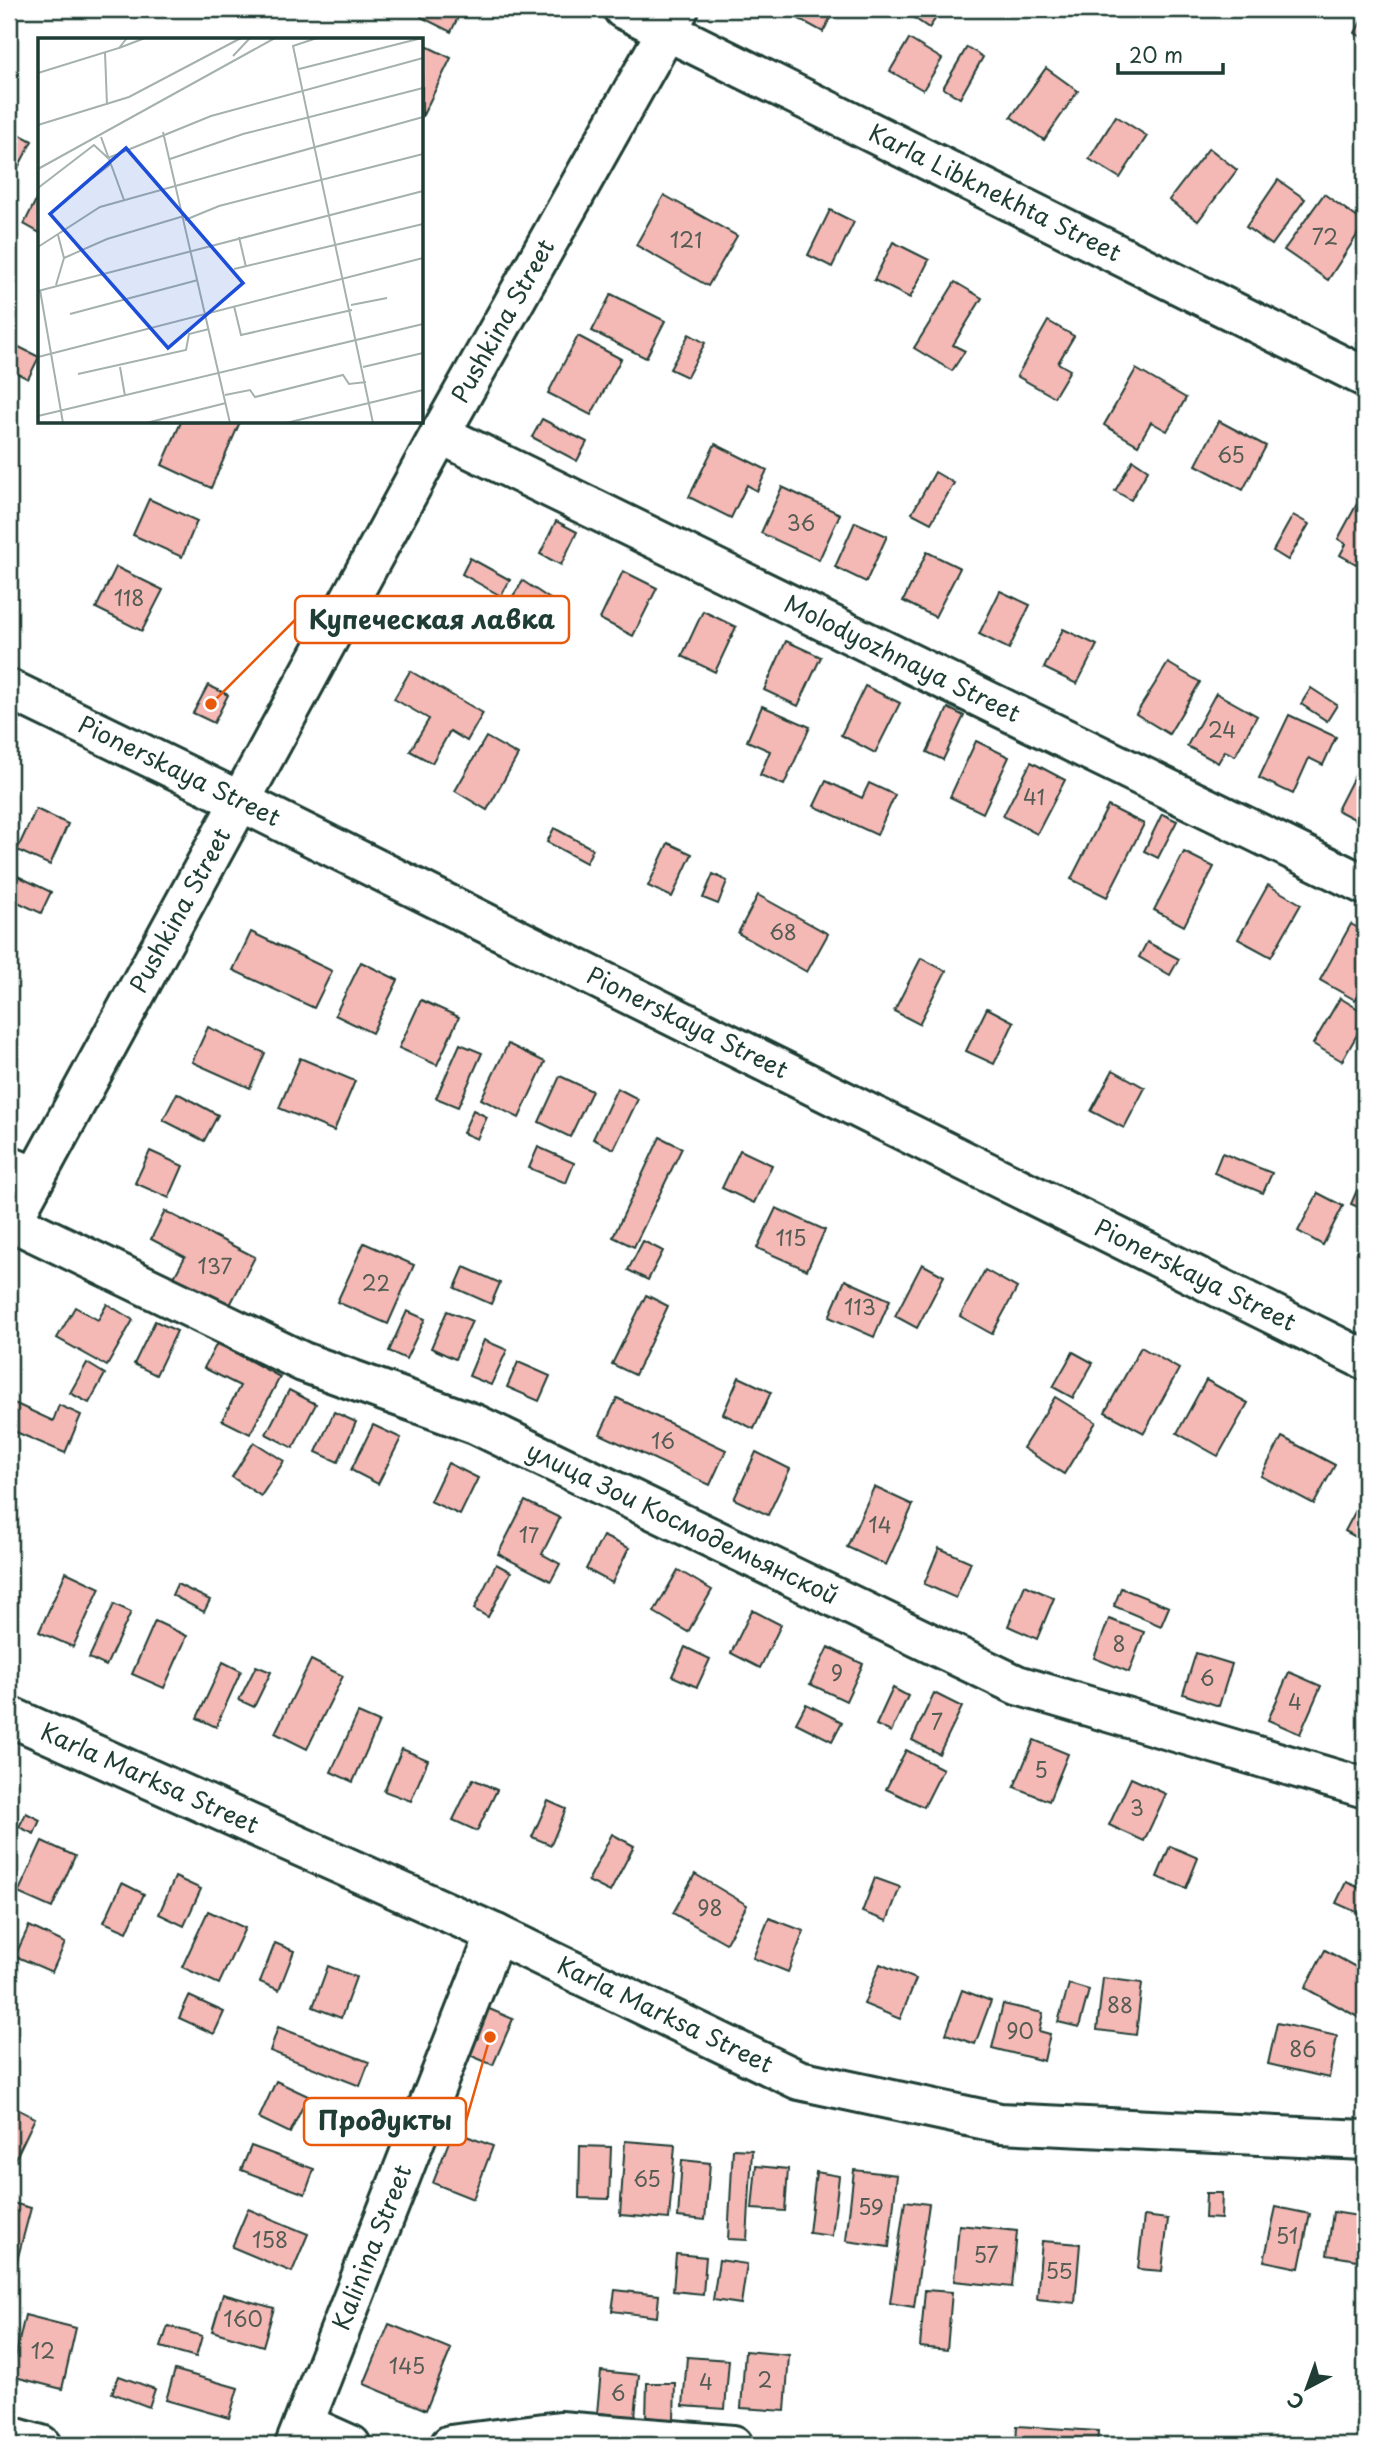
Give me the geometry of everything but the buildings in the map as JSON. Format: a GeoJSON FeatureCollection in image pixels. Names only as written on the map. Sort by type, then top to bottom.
{"type":"FeatureCollection","features":[{"type":"Feature","properties":{"kind":"street","name":"Karla Libknekhta Street"},"geometry":{"type":"LineString","coordinates":[[623,9],[673,20],[1365,377]]}},
{"type":"Feature","properties":{"kind":"street","name":"Pushkina Street"},"geometry":{"type":"LineString","coordinates":[[10,1224],[22,1172],[240,801],[440,434],[673,20]]}},
{"type":"Feature","properties":{"kind":"street","name":"Molodyozhnaya Street"},"geometry":{"type":"LineString","coordinates":[[440,434],[1365,885]]}},
{"type":"Feature","properties":{"kind":"street","name":"Pionerskaya Street"},"geometry":{"type":"LineString","coordinates":[[9,689],[1365,1360]]}},
{"type":"Feature","properties":{"kind":"street","name":"улица Зои Космодемьянской"},"geometry":{"type":"LineString","coordinates":[[10,1224],[303,1362],[475,1424],[1017,1685],[1365,1788]]}},
{"type":"Feature","properties":{"kind":"street","name":"Karla Marksa Street"},"geometry":{"type":"LineString","coordinates":[[9,1716],[496,1934],[799,2080],[1000,2123],[1365,2140]]}},
{"type":"Feature","properties":{"kind":"street","name":"Kalinina Street"},"geometry":{"type":"LineString","coordinates":[[299,2434],[496,1934]]}},
{"type":"Feature","properties":{"kind":"street"},"geometry":{"type":"LineString","coordinates":[[450,2445],[560,2431],[733,2445]]}},
{"type":"Feature","properties":{"kind":"street"},"geometry":{"type":"LineString","coordinates":[[299,2434],[351,2445]]}},
{"type":"Feature","properties":{"kind":"street"},"geometry":{"type":"LineString","coordinates":[[9,2436],[41,2445]]}},
{"type":"Feature","properties":{"kind":"place","name":"Купеческая лавка"},"geometry":{"type":"Point","coordinates":[211,704]}},
{"type":"Feature","properties":{"kind":"place","name":"Продукты"},"geometry":{"type":"Point","coordinates":[490,2037]}}]}
